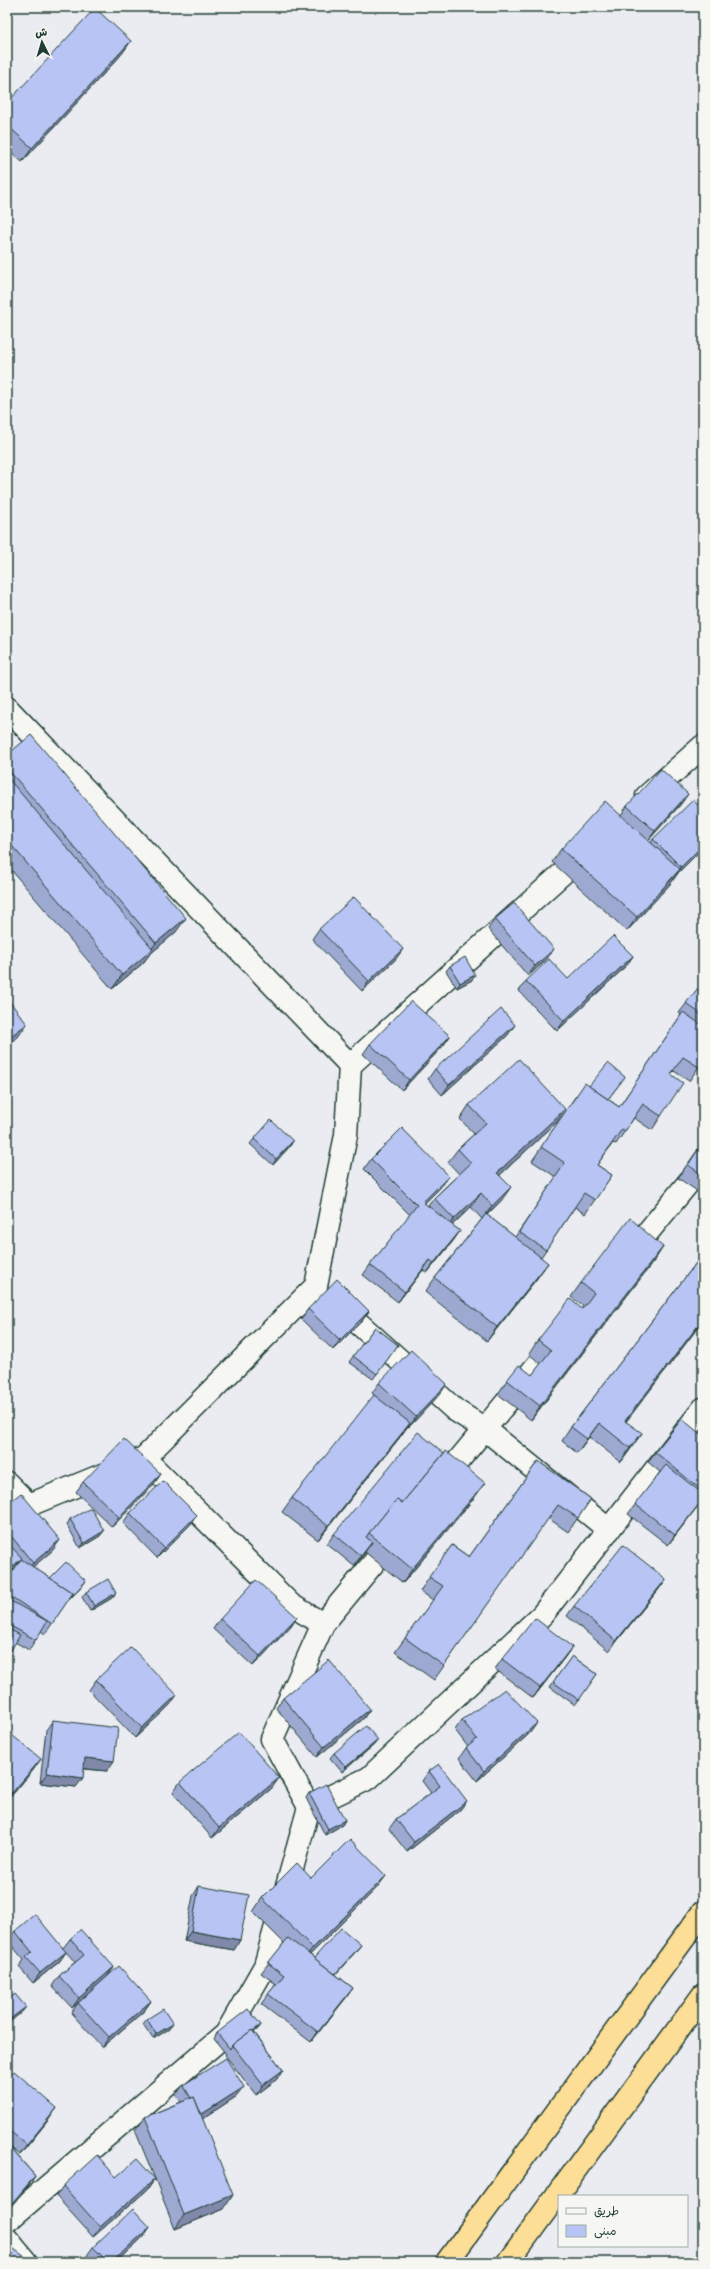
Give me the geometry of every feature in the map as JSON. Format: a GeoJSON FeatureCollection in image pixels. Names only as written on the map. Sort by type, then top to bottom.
{"type":"FeatureCollection","features":[{"type":"Feature","properties":{"kind":"highway"},"geometry":{"type":"LineString","coordinates":[[447,2262],[703,1912]]}},
{"type":"Feature","properties":{"kind":"highway"},"geometry":{"type":"LineString","coordinates":[[508,2262],[703,1995]]}},
{"type":"Feature","properties":{"kind":"street"},"geometry":{"type":"LineString","coordinates":[[7,708],[350,1065]]}},
{"type":"Feature","properties":{"kind":"street"},"geometry":{"type":"LineString","coordinates":[[632,810],[703,746]]}},
{"type":"Feature","properties":{"kind":"street"},"geometry":{"type":"LineString","coordinates":[[7,1524],[29,1505],[144,1458],[316,1286],[346,1135],[350,1065],[597,842]]}},
{"type":"Feature","properties":{"kind":"street"},"geometry":{"type":"LineString","coordinates":[[617,1269],[703,1165]]}},
{"type":"Feature","properties":{"kind":"street"},"geometry":{"type":"LineString","coordinates":[[316,1286],[455,1410],[485,1428],[609,1530]]}},
{"type":"Feature","properties":{"kind":"street"},"geometry":{"type":"LineString","coordinates":[[424,1502],[571,1324]]}},
{"type":"Feature","properties":{"kind":"street"},"geometry":{"type":"LineString","coordinates":[[309,1807],[369,1778],[542,1615],[703,1409]]}},
{"type":"Feature","properties":{"kind":"street"},"geometry":{"type":"LineString","coordinates":[[144,1458],[292,1605],[323,1624]]}},
{"type":"Feature","properties":{"kind":"street"},"geometry":{"type":"LineString","coordinates":[[7,1483],[29,1505]]}},
{"type":"Feature","properties":{"kind":"street"},"geometry":{"type":"LineString","coordinates":[[7,2221],[226,2034],[265,1966],[309,1807],[272,1739],[323,1624],[409,1520]]}},
{"type":"Feature","properties":{"kind":"street"},"geometry":{"type":"LineString","coordinates":[[7,2238],[26,2262]]}},
{"type":"Feature","properties":{"kind":"building"},"geometry":{"type":"Polygon","coordinates":[[[95,8],[131,41],[32,148],[7,125],[7,103],[95,8]]]}},
{"type":"Feature","properties":{"kind":"building"},"geometry":{"type":"Polygon","coordinates":[[[31,735],[186,918],[156,943],[7,768],[7,755],[31,735]]]}},
{"type":"Feature","properties":{"kind":"building"},"geometry":{"type":"Polygon","coordinates":[[[661,769],[688,794],[655,831],[627,806],[661,769]]]}},
{"type":"Feature","properties":{"kind":"building"},"geometry":{"type":"Polygon","coordinates":[[[7,777],[153,949],[122,975],[7,840],[7,777]]]}},
{"type":"Feature","properties":{"kind":"building"},"geometry":{"type":"Polygon","coordinates":[[[693,800],[703,810],[703,845],[681,867],[653,839],[693,800]]]}},
{"type":"Feature","properties":{"kind":"building"},"geometry":{"type":"Polygon","coordinates":[[[605,801],[680,869],[637,917],[561,849],[605,801]]]}},
{"type":"Feature","properties":{"kind":"building"},"geometry":{"type":"Polygon","coordinates":[[[354,897],[403,949],[369,981],[319,929],[354,897]]]}},
{"type":"Feature","properties":{"kind":"building"},"geometry":{"type":"Polygon","coordinates":[[[514,903],[554,949],[535,966],[495,919],[514,903]]]}},
{"type":"Feature","properties":{"kind":"building"},"geometry":{"type":"Polygon","coordinates":[[[613,936],[633,956],[564,1021],[526,981],[549,959],[568,979],[613,936]]]}},
{"type":"Feature","properties":{"kind":"building"},"geometry":{"type":"Polygon","coordinates":[[[465,957],[475,975],[460,983],[450,966],[465,957]]]}},
{"type":"Feature","properties":{"kind":"building"},"geometry":{"type":"Polygon","coordinates":[[[703,982],[703,1016],[686,1003],[703,982]]]}},
{"type":"Feature","properties":{"kind":"building"},"geometry":{"type":"Polygon","coordinates":[[[7,998],[27,1024],[7,1039],[7,998]]]}},
{"type":"Feature","properties":{"kind":"building"},"geometry":{"type":"Polygon","coordinates":[[[411,1001],[450,1036],[409,1080],[370,1044],[411,1001]]]}},
{"type":"Feature","properties":{"kind":"building"},"geometry":{"type":"Polygon","coordinates":[[[501,1009],[515,1025],[449,1085],[435,1069],[501,1009]]]}},
{"type":"Feature","properties":{"kind":"building"},"geometry":{"type":"Polygon","coordinates":[[[683,1012],[703,1026],[703,1061],[699,1067],[683,1057],[671,1074],[683,1083],[661,1116],[643,1104],[625,1131],[622,1129],[597,1165],[612,1175],[595,1200],[584,1193],[546,1250],[519,1232],[565,1163],[541,1147],[585,1083],[619,1107],[683,1012]]]}},
{"type":"Feature","properties":{"kind":"building"},"geometry":{"type":"Polygon","coordinates":[[[519,1059],[565,1109],[497,1173],[511,1187],[492,1206],[481,1193],[454,1219],[434,1198],[471,1163],[458,1149],[486,1123],[469,1105],[519,1059]]]}},
{"type":"Feature","properties":{"kind":"building"},"geometry":{"type":"Polygon","coordinates":[[[608,1063],[625,1077],[608,1099],[589,1086],[608,1063]]]}},
{"type":"Feature","properties":{"kind":"building"},"geometry":{"type":"Polygon","coordinates":[[[271,1120],[293,1141],[276,1159],[254,1139],[271,1120]]]}},
{"type":"Feature","properties":{"kind":"building"},"geometry":{"type":"Polygon","coordinates":[[[402,1128],[449,1176],[423,1202],[460,1231],[434,1263],[430,1260],[405,1292],[370,1265],[417,1205],[371,1159],[402,1128]]]}},
{"type":"Feature","properties":{"kind":"building"},"geometry":{"type":"Polygon","coordinates":[[[703,1142],[703,1175],[688,1165],[703,1142]]]}},
{"type":"Feature","properties":{"kind":"building"},"geometry":{"type":"Polygon","coordinates":[[[486,1214],[548,1263],[497,1327],[435,1278],[486,1214]]]}},
{"type":"Feature","properties":{"kind":"building"},"geometry":{"type":"Polygon","coordinates":[[[630,1218],[663,1247],[540,1406],[507,1380],[519,1365],[532,1375],[551,1350],[538,1340],[570,1299],[582,1309],[594,1293],[581,1283],[630,1218]]]}},
{"type":"Feature","properties":{"kind":"building"},"geometry":{"type":"Polygon","coordinates":[[[703,1254],[703,1319],[625,1421],[642,1433],[630,1448],[599,1423],[587,1439],[571,1427],[703,1254]]]}},
{"type":"Feature","properties":{"kind":"building"},"geometry":{"type":"Polygon","coordinates":[[[337,1279],[369,1311],[340,1340],[308,1309],[337,1279]]]}},
{"type":"Feature","properties":{"kind":"building"},"geometry":{"type":"Polygon","coordinates":[[[375,1327],[398,1345],[377,1374],[353,1356],[375,1327]]]}},
{"type":"Feature","properties":{"kind":"building"},"geometry":{"type":"Polygon","coordinates":[[[411,1350],[447,1384],[416,1417],[379,1383],[411,1350]]]}},
{"type":"Feature","properties":{"kind":"building"},"geometry":{"type":"Polygon","coordinates":[[[374,1395],[410,1423],[328,1526],[292,1498],[374,1395]]]}},
{"type":"Feature","properties":{"kind":"building"},"geometry":{"type":"Polygon","coordinates":[[[682,1419],[703,1436],[703,1483],[699,1488],[655,1452],[682,1419]]]}},
{"type":"Feature","properties":{"kind":"building"},"geometry":{"type":"Polygon","coordinates":[[[418,1432],[444,1453],[402,1503],[397,1499],[369,1533],[366,1537],[372,1542],[361,1556],[334,1534],[418,1432]]]}},
{"type":"Feature","properties":{"kind":"building"},"geometry":{"type":"Polygon","coordinates":[[[124,1439],[161,1474],[119,1517],[83,1482],[124,1439]]]}},
{"type":"Feature","properties":{"kind":"building"},"geometry":{"type":"Polygon","coordinates":[[[446,1451],[485,1483],[412,1569],[369,1533],[397,1499],[402,1503],[446,1451]]]}},
{"type":"Feature","properties":{"kind":"building"},"geometry":{"type":"Polygon","coordinates":[[[538,1461],[591,1499],[578,1518],[558,1505],[444,1666],[405,1638],[443,1586],[429,1577],[452,1545],[469,1557],[538,1461]]]}},
{"type":"Feature","properties":{"kind":"building"},"geometry":{"type":"Polygon","coordinates":[[[666,1465],[703,1494],[703,1499],[675,1535],[635,1504],[666,1465]]]}},
{"type":"Feature","properties":{"kind":"building"},"geometry":{"type":"Polygon","coordinates":[[[163,1481],[197,1515],[164,1548],[130,1513],[163,1481]]]}},
{"type":"Feature","properties":{"kind":"building"},"geometry":{"type":"Polygon","coordinates":[[[21,1493],[60,1540],[33,1563],[7,1531],[7,1504],[21,1493]]]}},
{"type":"Feature","properties":{"kind":"building"},"geometry":{"type":"Polygon","coordinates":[[[91,1508],[104,1531],[84,1543],[70,1519],[91,1508]]]}},
{"type":"Feature","properties":{"kind":"building"},"geometry":{"type":"Polygon","coordinates":[[[7,1542],[22,1558],[7,1572],[7,1542]]]}},
{"type":"Feature","properties":{"kind":"building"},"geometry":{"type":"Polygon","coordinates":[[[623,1545],[666,1579],[616,1641],[574,1606],[623,1545]]]}},
{"type":"Feature","properties":{"kind":"building"},"geometry":{"type":"Polygon","coordinates":[[[21,1559],[73,1593],[52,1624],[7,1594],[7,1580],[21,1559]]]}},
{"type":"Feature","properties":{"kind":"building"},"geometry":{"type":"Polygon","coordinates":[[[66,1562],[86,1581],[70,1598],[73,1593],[50,1578],[66,1562]]]}},
{"type":"Feature","properties":{"kind":"building"},"geometry":{"type":"Polygon","coordinates":[[[108,1579],[116,1593],[94,1606],[86,1592],[108,1579]]]}},
{"type":"Feature","properties":{"kind":"building"},"geometry":{"type":"Polygon","coordinates":[[[256,1580],[297,1617],[260,1656],[220,1619],[256,1580]]]}},
{"type":"Feature","properties":{"kind":"building"},"geometry":{"type":"Polygon","coordinates":[[[7,1599],[47,1621],[36,1640],[7,1624],[7,1599]]]}},
{"type":"Feature","properties":{"kind":"building"},"geometry":{"type":"Polygon","coordinates":[[[535,1618],[572,1647],[540,1688],[502,1659],[535,1618]]]}},
{"type":"Feature","properties":{"kind":"building"},"geometry":{"type":"Polygon","coordinates":[[[7,1628],[20,1635],[7,1657],[7,1628]]]}},
{"type":"Feature","properties":{"kind":"building"},"geometry":{"type":"Polygon","coordinates":[[[131,1647],[177,1695],[142,1728],[96,1680],[131,1647]]]}},
{"type":"Feature","properties":{"kind":"building"},"geometry":{"type":"Polygon","coordinates":[[[572,1656],[597,1674],[579,1700],[553,1682],[572,1656]]]}},
{"type":"Feature","properties":{"kind":"building"},"geometry":{"type":"Polygon","coordinates":[[[329,1660],[370,1709],[324,1747],[283,1698],[329,1660]]]}},
{"type":"Feature","properties":{"kind":"building"},"geometry":{"type":"Polygon","coordinates":[[[505,1689],[537,1723],[484,1771],[466,1748],[477,1739],[462,1720],[505,1689]]]}},
{"type":"Feature","properties":{"kind":"building"},"geometry":{"type":"Polygon","coordinates":[[[53,1720],[118,1728],[114,1761],[85,1758],[83,1778],[47,1773],[53,1720]]]}},
{"type":"Feature","properties":{"kind":"building"},"geometry":{"type":"Polygon","coordinates":[[[366,1726],[378,1740],[346,1767],[334,1753],[366,1726]]]}},
{"type":"Feature","properties":{"kind":"building"},"geometry":{"type":"Polygon","coordinates":[[[7,1731],[41,1759],[12,1793],[7,1788],[7,1731]]]}},
{"type":"Feature","properties":{"kind":"building"},"geometry":{"type":"Polygon","coordinates":[[[239,1732],[279,1778],[219,1828],[180,1782],[239,1732]]]}},
{"type":"Feature","properties":{"kind":"building"},"geometry":{"type":"Polygon","coordinates":[[[439,1764],[467,1801],[414,1842],[396,1819],[440,1786],[429,1771],[439,1764]]]}},
{"type":"Feature","properties":{"kind":"building"},"geometry":{"type":"Polygon","coordinates":[[[326,1784],[345,1820],[328,1829],[309,1793],[326,1784]]]}},
{"type":"Feature","properties":{"kind":"building"},"geometry":{"type":"Polygon","coordinates":[[[350,1839],[386,1876],[313,1948],[262,1898],[297,1863],[311,1878],[350,1839]]]}},
{"type":"Feature","properties":{"kind":"building"},"geometry":{"type":"Polygon","coordinates":[[[199,1886],[249,1895],[240,1940],[191,1931],[199,1886]]]}},
{"type":"Feature","properties":{"kind":"building"},"geometry":{"type":"Polygon","coordinates":[[[35,1914],[66,1952],[40,1973],[26,1957],[32,1952],[15,1931],[35,1914]]]}},
{"type":"Feature","properties":{"kind":"building"},"geometry":{"type":"Polygon","coordinates":[[[341,1928],[361,1945],[335,1974],[314,1958],[341,1928]]]}},
{"type":"Feature","properties":{"kind":"building"},"geometry":{"type":"Polygon","coordinates":[[[80,1929],[114,1967],[79,1998],[59,1976],[84,1955],[70,1939],[80,1929]]]}},
{"type":"Feature","properties":{"kind":"building"},"geometry":{"type":"Polygon","coordinates":[[[288,1938],[353,1988],[318,2032],[268,1994],[284,1975],[268,1963],[288,1938]]]}},
{"type":"Feature","properties":{"kind":"building"},"geometry":{"type":"Polygon","coordinates":[[[119,1966],[151,2001],[109,2037],[78,2003],[119,1966]]]}},
{"type":"Feature","properties":{"kind":"building"},"geometry":{"type":"Polygon","coordinates":[[[15,1994],[26,2007],[10,2019],[7,2016],[7,2001],[15,1994]]]}},
{"type":"Feature","properties":{"kind":"building"},"geometry":{"type":"Polygon","coordinates":[[[163,2009],[173,2024],[156,2034],[147,2019],[163,2009]]]}},
{"type":"Feature","properties":{"kind":"building"},"geometry":{"type":"Polygon","coordinates":[[[248,2009],[261,2025],[232,2045],[230,2049],[217,2033],[248,2009]]]}},
{"type":"Feature","properties":{"kind":"building"},"geometry":{"type":"Polygon","coordinates":[[[252,2030],[283,2070],[263,2085],[232,2045],[252,2030]]]}},
{"type":"Feature","properties":{"kind":"building"},"geometry":{"type":"Polygon","coordinates":[[[226,2058],[244,2087],[202,2114],[194,2097],[191,2098],[183,2085],[226,2058]]]}},
{"type":"Feature","properties":{"kind":"building"},"geometry":{"type":"Polygon","coordinates":[[[14,2071],[57,2108],[27,2145],[7,2129],[7,2079],[14,2071]]]}},
{"type":"Feature","properties":{"kind":"building"},"geometry":{"type":"Polygon","coordinates":[[[194,2097],[233,2195],[184,2215],[145,2117],[194,2097]]]}},
{"type":"Feature","properties":{"kind":"building"},"geometry":{"type":"Polygon","coordinates":[[[7,2144],[35,2176],[7,2209],[7,2144]]]}},
{"type":"Feature","properties":{"kind":"building"},"geometry":{"type":"Polygon","coordinates":[[[97,2155],[116,2177],[137,2159],[155,2179],[100,2227],[63,2186],[97,2155]]]}},
{"type":"Feature","properties":{"kind":"building"},"geometry":{"type":"Polygon","coordinates":[[[133,2209],[150,2227],[112,2262],[108,2262],[93,2247],[133,2209]]]}},
{"type":"Feature","properties":{"kind":"building"},"geometry":{"type":"Polygon","coordinates":[[[7,2244],[28,2259],[26,2262],[7,2262],[7,2244]]]}}]}
